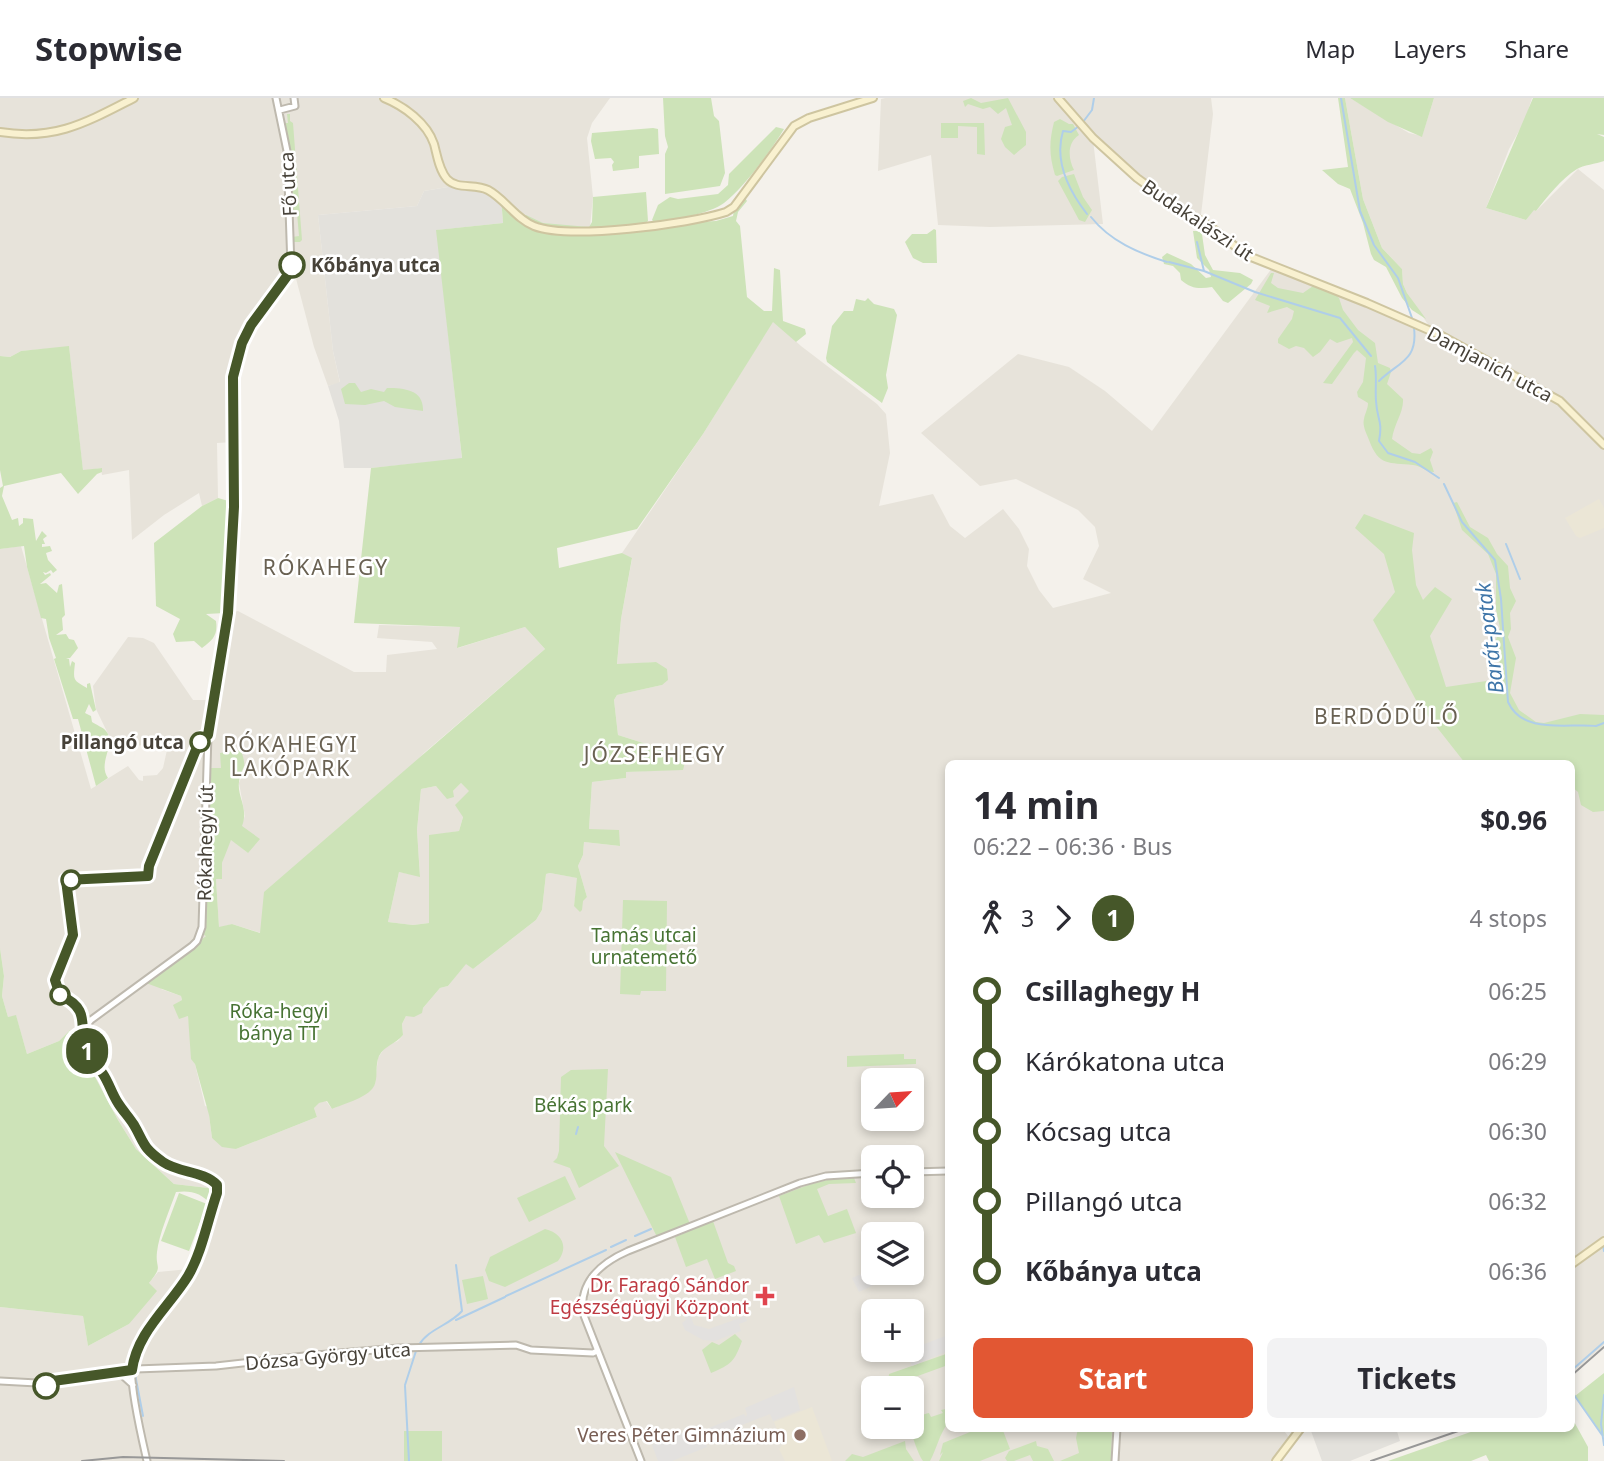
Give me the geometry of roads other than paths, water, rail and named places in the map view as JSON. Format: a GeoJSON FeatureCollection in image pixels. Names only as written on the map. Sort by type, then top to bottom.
{"type":"FeatureCollection","features":[{"type":"Feature","properties":{"kind":"main road"},"geometry":{"type":"LineString","coordinates":[[0,132],[20,135],[46,134],[90,121],[134,98]]}},
{"type":"Feature","properties":{"kind":"main road"},"geometry":{"type":"LineString","coordinates":[[384,98],[402,107],[426,129],[446,177],[454,184],[488,190],[534,226],[551,230],[596,231],[639,227],[726,212],[739,201],[794,126],[809,118],[873,98]]}},
{"type":"Feature","properties":{"kind":"main road","name":"Budakalászi út"},"geometry":{"type":"LineString","coordinates":[[1058,98],[1137,178],[1246,255],[1402,318]]}},
{"type":"Feature","properties":{"kind":"main road","name":"Damjanich utca"},"geometry":{"type":"LineString","coordinates":[[1402,318],[1440,335],[1560,401],[1604,445]]}},
{"type":"Feature","properties":{"kind":"main road"},"geometry":{"type":"LineString","coordinates":[[1575,1262],[1604,1241]]}},
{"type":"Feature","properties":{"kind":"main road"},"geometry":{"type":"LineString","coordinates":[[1276,1461],[1298,1432]]}},
{"type":"Feature","properties":{"kind":"street","name":"Fő utca"},"geometry":{"type":"LineString","coordinates":[[276,98],[288,167],[292,262],[290,272]]}},
{"type":"Feature","properties":{"kind":"street"},"geometry":{"type":"LineString","coordinates":[[280,110],[295,106],[294,98]]}},
{"type":"Feature","properties":{"kind":"street","name":"Rókahegyi út"},"geometry":{"type":"LineString","coordinates":[[132,1370],[135,1354],[146,1333],[192,1268],[218,1190],[212,1180],[172,1167],[144,1147],[135,1126],[118,1104],[103,1074],[87,1052],[83,1035],[85,1025],[195,943],[202,927],[208,735],[228,613],[234,512],[233,377],[242,343],[251,325],[290,272]]}},
{"type":"Feature","properties":{"kind":"street"},"geometry":{"type":"LineString","coordinates":[[924,1172],[945,1171]]}},
{"type":"Feature","properties":{"kind":"street"},"geometry":{"type":"LineString","coordinates":[[641,1461],[583,1310],[585,1287],[598,1268],[628,1251],[819,1177],[861,1174]]}},
{"type":"Feature","properties":{"kind":"street","name":"Dózsa György utca"},"geometry":{"type":"LineString","coordinates":[[0,1381],[37,1383],[132,1370],[216,1366],[304,1356],[418,1348],[516,1345],[531,1350],[597,1351]]}},
{"type":"Feature","properties":{"kind":"street"},"geometry":{"type":"LineString","coordinates":[[132,1370],[147,1461]]}},
{"type":"Feature","properties":{"kind":"street"},"geometry":{"type":"LineString","coordinates":[[116,1373],[134,1386]]}},
{"type":"Feature","properties":{"kind":"street"},"geometry":{"type":"LineString","coordinates":[[1115,1461],[1117,1432]]}},
{"type":"Feature","properties":{"kind":"waterway"},"geometry":{"type":"LineString","coordinates":[[1083,122],[1092,110],[1094,98]]}},
{"type":"Feature","properties":{"kind":"waterway"},"geometry":{"type":"LineString","coordinates":[[1341,98],[1360,211],[1374,245],[1398,278],[1412,318]]}},
{"type":"Feature","properties":{"kind":"waterway","name":"Barát-patak"},"geometry":{"type":"LineString","coordinates":[[1079,126],[1071,132],[1063,131],[1060,153],[1069,186],[1087,214]]}},
{"type":"Feature","properties":{"kind":"waterway"},"geometry":{"type":"LineString","coordinates":[[1091,217],[1107,233],[1125,245],[1167,262]]}},
{"type":"Feature","properties":{"kind":"waterway"},"geometry":{"type":"LineString","coordinates":[[1197,242],[1204,271]]}},
{"type":"Feature","properties":{"kind":"waterway","name":"Barát-patak"},"geometry":{"type":"LineString","coordinates":[[1169,262],[1204,271],[1255,292],[1340,318],[1371,356]]}},
{"type":"Feature","properties":{"kind":"waterway"},"geometry":{"type":"LineString","coordinates":[[1379,381],[1410,354],[1414,328]]}},
{"type":"Feature","properties":{"kind":"waterway","name":"Barát-patak"},"geometry":{"type":"LineString","coordinates":[[1375,366],[1379,441],[1388,453],[1415,462],[1439,478]]}},
{"type":"Feature","properties":{"kind":"waterway","name":"Barát-patak"},"geometry":{"type":"LineString","coordinates":[[1444,484],[1462,522],[1495,560],[1501,599],[1508,702],[1515,712],[1535,723],[1596,726],[1604,723]]}},
{"type":"Feature","properties":{"kind":"waterway"},"geometry":{"type":"LineString","coordinates":[[1506,544],[1520,579]]}},
{"type":"Feature","properties":{"kind":"waterway"},"geometry":{"type":"LineString","coordinates":[[576,1134],[578,1127]]}},
{"type":"Feature","properties":{"kind":"waterway"},"geometry":{"type":"LineString","coordinates":[[635,1236],[651,1229]]}},
{"type":"Feature","properties":{"kind":"waterway"},"geometry":{"type":"LineString","coordinates":[[611,1247],[626,1240]]}},
{"type":"Feature","properties":{"kind":"waterway"},"geometry":{"type":"LineString","coordinates":[[1603,1245],[1604,1251]]}},
{"type":"Feature","properties":{"kind":"waterway"},"geometry":{"type":"LineString","coordinates":[[506,1296],[606,1250]]}},
{"type":"Feature","properties":{"kind":"waterway"},"geometry":{"type":"LineString","coordinates":[[419,1345],[428,1335],[462,1311],[456,1265]]}},
{"type":"Feature","properties":{"kind":"waterway"},"geometry":{"type":"LineString","coordinates":[[137,1360],[147,1340],[188,1283]]}},
{"type":"Feature","properties":{"kind":"waterway"},"geometry":{"type":"LineString","coordinates":[[456,1320],[505,1297]]}},
{"type":"Feature","properties":{"kind":"waterway"},"geometry":{"type":"LineString","coordinates":[[1575,1367],[1604,1342]]}},
{"type":"Feature","properties":{"kind":"waterway"},"geometry":{"type":"LineString","coordinates":[[405,1385],[416,1351]]}},
{"type":"Feature","properties":{"kind":"waterway"},"geometry":{"type":"LineString","coordinates":[[135,1374],[143,1416]]}},
{"type":"Feature","properties":{"kind":"waterway"},"geometry":{"type":"LineString","coordinates":[[405,1386],[409,1461]]}},
{"type":"Feature","properties":{"kind":"waterway","name":"Barát-patak"},"geometry":{"type":"LineString","coordinates":[[1604,1395],[1601,1424],[1604,1445]]}},
{"type":"Feature","properties":{"kind":"waterway"},"geometry":{"type":"LineString","coordinates":[[1575,1396],[1602,1435]]}},
{"type":"Feature","properties":{"kind":"tram line"},"geometry":{"type":"LineString","coordinates":[[1575,1372],[1604,1347]]}},
{"type":"Feature","properties":{"kind":"tram line"},"geometry":{"type":"LineString","coordinates":[[1371,1461],[1455,1432]]}},
{"type":"Feature","properties":{"kind":"tram line"},"geometry":{"type":"LineString","coordinates":[[82,1461],[123,1457],[284,1461]]}},
{"type":"Feature","properties":{"kind":"place","name":"Kőbánya utca"},"geometry":{"type":"Point","coordinates":[292,265]}},
{"type":"Feature","properties":{"kind":"place","name":"Pillangó utca"},"geometry":{"type":"Point","coordinates":[200,742]}},
{"type":"Feature","properties":{"kind":"place","name":"Dr. Faragó Sándor Egészségügyi Központ"},"geometry":{"type":"Point","coordinates":[765,1296]}},
{"type":"Feature","properties":{"kind":"place","name":"Veres Péter Gimnázium"},"geometry":{"type":"Point","coordinates":[800,1435]}},
{"type":"Feature","properties":{"kind":"district","name":"RÓKAHEGY"},"geometry":{"type":"Point","coordinates":[326,568]}},
{"type":"Feature","properties":{"kind":"district","name":"BERDÓDŰLŐ"},"geometry":{"type":"Point","coordinates":[1387,717]}},
{"type":"Feature","properties":{"kind":"district","name":"JÓZSEFHEGY"},"geometry":{"type":"Point","coordinates":[655,755]}},
{"type":"Feature","properties":{"kind":"district","name":"RÓKAHEGYI LAKÓPARK"},"geometry":{"type":"Point","coordinates":[291,757]}},
{"type":"Feature","properties":{"kind":"park label","name":"Tamás utcai urnatemető"},"geometry":{"type":"Point","coordinates":[644,946]}},
{"type":"Feature","properties":{"kind":"park label","name":"Róka-hegyi bánya TT"},"geometry":{"type":"Point","coordinates":[279,1022]}},
{"type":"Feature","properties":{"kind":"park label","name":"Békás park"},"geometry":{"type":"Point","coordinates":[583,1105]}}]}
